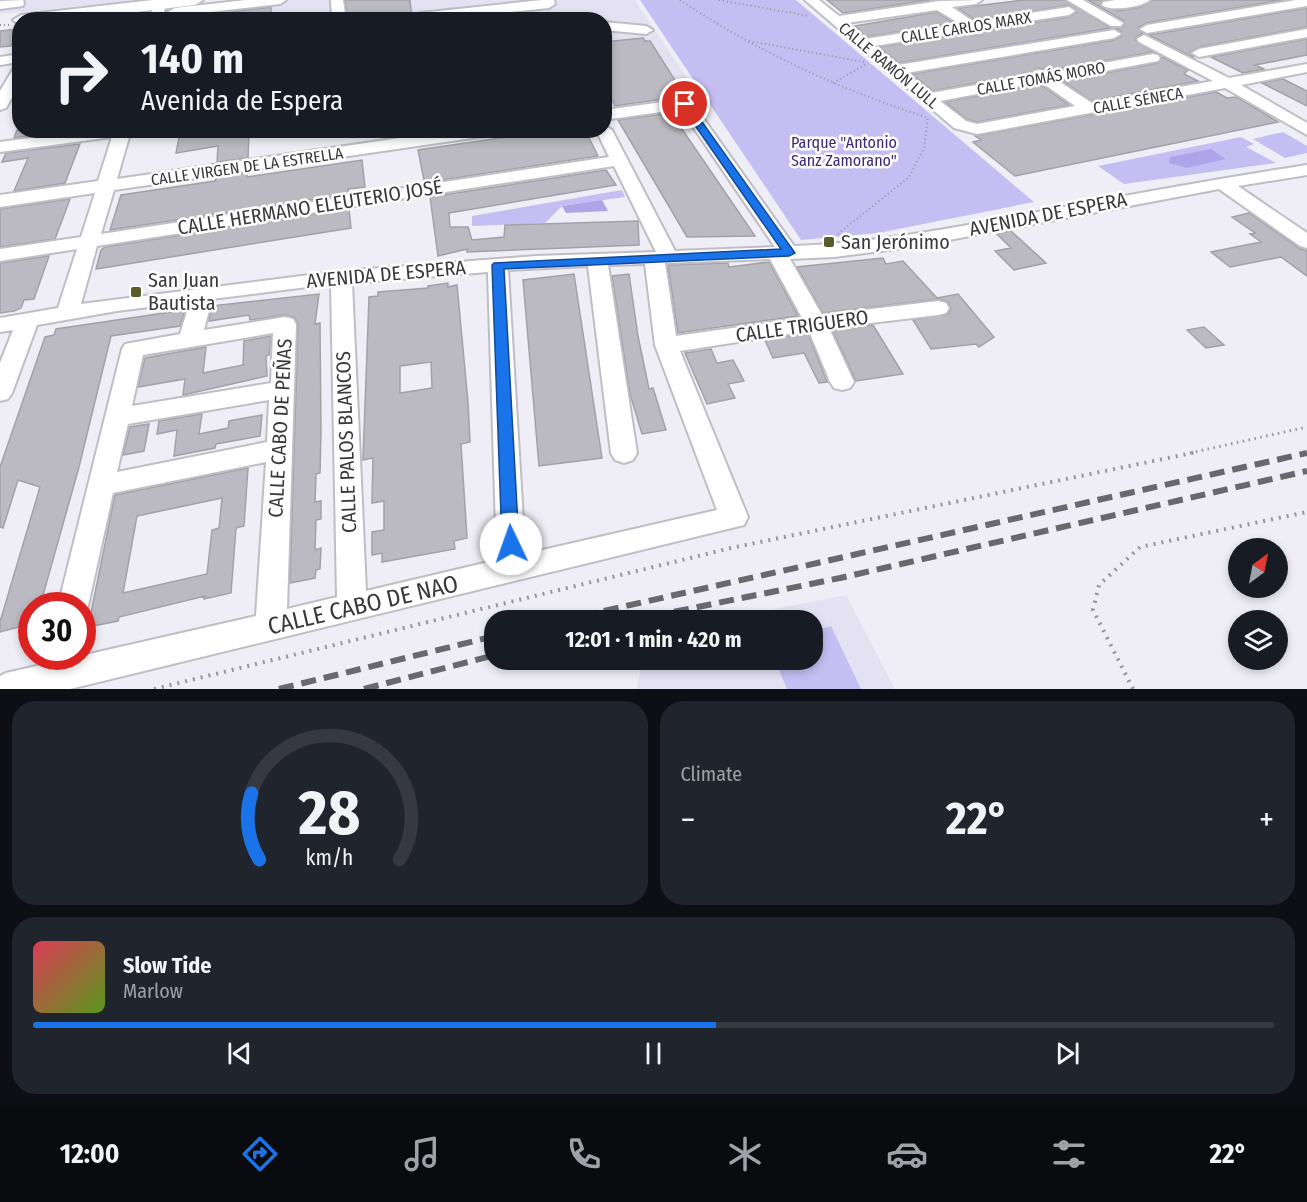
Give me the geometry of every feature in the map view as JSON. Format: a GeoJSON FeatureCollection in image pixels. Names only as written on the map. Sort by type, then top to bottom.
{"type":"FeatureCollection","features":[{"type":"Feature","properties":{"kind":"main road"},"geometry":{"type":"LineString","coordinates":[[111,12],[153,8]]}},
{"type":"Feature","properties":{"kind":"main road"},"geometry":{"type":"LineString","coordinates":[[12,12],[180,8]]}},
{"type":"Feature","properties":{"kind":"street","name":"CALLE RAMÓN LULL"},"geometry":{"type":"LineString","coordinates":[[811,0],[960,125],[968,128]]}},
{"type":"Feature","properties":{"kind":"street"},"geometry":{"type":"LineString","coordinates":[[835,21],[976,0]]}},
{"type":"Feature","properties":{"kind":"street"},"geometry":{"type":"LineString","coordinates":[[1108,5],[1143,0]]}},
{"type":"Feature","properties":{"kind":"street"},"geometry":{"type":"LineString","coordinates":[[489,12],[548,2]]}},
{"type":"Feature","properties":{"kind":"street"},"geometry":{"type":"LineString","coordinates":[[1146,34],[1303,2]]}},
{"type":"Feature","properties":{"kind":"street"},"geometry":{"type":"LineString","coordinates":[[180,8],[280,4]]}},
{"type":"Feature","properties":{"kind":"street"},"geometry":{"type":"LineString","coordinates":[[939,5],[1009,51],[1090,109]]}},
{"type":"Feature","properties":{"kind":"street"},"geometry":{"type":"LineString","coordinates":[[1071,6],[1115,28]]}},
{"type":"Feature","properties":{"kind":"street","name":"CALLE CARLOS MARX"},"geometry":{"type":"LineString","coordinates":[[864,43],[972,26],[1071,6]]}},
{"type":"Feature","properties":{"kind":"street"},"geometry":{"type":"LineString","coordinates":[[895,70],[1009,51],[1132,24],[1307,130]]}},
{"type":"Feature","properties":{"kind":"street"},"geometry":{"type":"LineString","coordinates":[[612,27],[646,30]]}},
{"type":"Feature","properties":{"kind":"street"},"geometry":{"type":"LineString","coordinates":[[1199,53],[1307,33]]}},
{"type":"Feature","properties":{"kind":"street","name":"CALLE TOMÁS MORO"},"geometry":{"type":"LineString","coordinates":[[929,98],[1153,58]]}},
{"type":"Feature","properties":{"kind":"street","name":"CALLE SÉNECA"},"geometry":{"type":"LineString","coordinates":[[968,128],[977,129],[1090,109],[1307,68]]}},
{"type":"Feature","properties":{"kind":"street"},"geometry":{"type":"LineString","coordinates":[[1,101],[12,82]]}},
{"type":"Feature","properties":{"kind":"street"},"geometry":{"type":"LineString","coordinates":[[612,114],[685,104],[783,253],[842,382]]}},
{"type":"Feature","properties":{"kind":"street"},"geometry":{"type":"LineString","coordinates":[[0,147],[78,138]]}},
{"type":"Feature","properties":{"kind":"street"},"geometry":{"type":"LineString","coordinates":[[0,153],[92,138]]}},
{"type":"Feature","properties":{"kind":"street"},"geometry":{"type":"LineString","coordinates":[[67,313],[120,138]]}},
{"type":"Feature","properties":{"kind":"street","name":"CALLE VIRGEN DE LA ESTRELLA"},"geometry":{"type":"LineString","coordinates":[[0,201],[437,138]]}},
{"type":"Feature","properties":{"kind":"street","name":"CALLE CABO DE NAO"},"geometry":{"type":"LineString","coordinates":[[96,660],[271,627],[734,516],[666,345],[662,258],[608,138]]}},
{"type":"Feature","properties":{"kind":"street","name":"CALLE HERMANO ELEUTERIO JOSÉ"},"geometry":{"type":"LineString","coordinates":[[0,255],[620,160]]}},
{"type":"Feature","properties":{"kind":"street","name":"AVENIDA DE ESPERA"},"geometry":{"type":"LineString","coordinates":[[0,325],[202,293],[341,277],[498,265],[814,252],[912,241],[1079,208],[1307,170]]}},
{"type":"Feature","properties":{"kind":"street"},"geometry":{"type":"LineString","coordinates":[[1222,183],[1307,242]]}},
{"type":"Feature","properties":{"kind":"street"},"geometry":{"type":"LineString","coordinates":[[597,261],[624,453]]}},
{"type":"Feature","properties":{"kind":"street"},"geometry":{"type":"LineString","coordinates":[[498,265],[512,570]]}},
{"type":"Feature","properties":{"kind":"street","name":"CALLE PALOS BLANCOS"},"geometry":{"type":"LineString","coordinates":[[341,277],[352,608]]}},
{"type":"Feature","properties":{"kind":"street"},"geometry":{"type":"LineString","coordinates":[[190,339],[202,293]]}},
{"type":"Feature","properties":{"kind":"street","name":"CALLE TRIGUERO"},"geometry":{"type":"LineString","coordinates":[[666,345],[938,308]]}},
{"type":"Feature","properties":{"kind":"street"},"geometry":{"type":"LineString","coordinates":[[0,393],[28,320]]}},
{"type":"Feature","properties":{"kind":"street","name":"CALLE CABO DE PEÑAS"},"geometry":{"type":"LineString","coordinates":[[76,592],[133,350],[285,324],[271,627]]}},
{"type":"Feature","properties":{"kind":"street"},"geometry":{"type":"LineString","coordinates":[[117,417],[282,389]]}},
{"type":"Feature","properties":{"kind":"street"},"geometry":{"type":"LineString","coordinates":[[102,485],[278,450]]}},
{"type":"Feature","properties":{"kind":"street","name":"CALLE CABO DE NAO"},"geometry":{"type":"LineString","coordinates":[[6,689],[51,670]]}},
{"type":"Feature","properties":{"kind":"path"},"geometry":{"type":"LineString","coordinates":[[680,0],[716,26],[833,83],[876,102],[928,117],[924,148],[909,177],[814,252]]}},
{"type":"Feature","properties":{"kind":"path"},"geometry":{"type":"LineString","coordinates":[[719,0],[835,21]]}},
{"type":"Feature","properties":{"kind":"path"},"geometry":{"type":"LineString","coordinates":[[745,40],[868,63],[833,83]]}},
{"type":"Feature","properties":{"kind":"path"},"geometry":{"type":"LineString","coordinates":[[154,689],[731,548],[1107,472],[1307,427]]}},
{"type":"Feature","properties":{"kind":"path"},"geometry":{"type":"LineString","coordinates":[[1133,689],[1094,610],[1099,585],[1140,548],[1307,512]]}},
{"type":"Feature","properties":{"kind":"shaded area"},"geometry":{"type":"Polygon","coordinates":[[[0,0],[139,0],[12,12],[0,14],[0,0]]]}},
{"type":"Feature","properties":{"kind":"shaded area"},"geometry":{"type":"Polygon","coordinates":[[[235,0],[635,0],[699,96],[612,109],[612,12],[175,12],[177,6],[235,0]]]}},
{"type":"Feature","properties":{"kind":"shaded area"},"geometry":{"type":"Polygon","coordinates":[[[1211,149],[1226,159],[1187,168],[1169,163],[1170,157],[1211,149]]]}},
{"type":"Feature","properties":{"kind":"shaded area"},"geometry":{"type":"Polygon","coordinates":[[[602,200],[608,211],[566,213],[562,206],[602,200]]]}},
{"type":"Feature","properties":{"kind":"shaded area"},"geometry":{"type":"Polygon","coordinates":[[[846,595],[895,689],[637,689],[640,670],[823,670],[823,610],[769,610],[846,595]]]}},
{"type":"Feature","properties":{"kind":"green space","name":"Parque \"Antonio Sanz Zamorano\""},"geometry":{"type":"Polygon","coordinates":[[[640,0],[796,0],[1034,202],[878,233],[801,240],[640,0]]]}},
{"type":"Feature","properties":{"kind":"green space"},"geometry":{"type":"Polygon","coordinates":[[[1283,132],[1307,146],[1307,153],[1285,158],[1253,139],[1283,132]]]}},
{"type":"Feature","properties":{"kind":"green space"},"geometry":{"type":"Polygon","coordinates":[[[1241,137],[1254,144],[1246,147],[1276,163],[1124,184],[1098,166],[1241,137]]]}},
{"type":"Feature","properties":{"kind":"green space"},"geometry":{"type":"Polygon","coordinates":[[[622,190],[625,197],[562,206],[545,223],[472,226],[472,216],[622,190]]]}},
{"type":"Feature","properties":{"kind":"green space"},"geometry":{"type":"Polygon","coordinates":[[[831,626],[861,689],[787,689],[779,670],[823,670],[823,628],[831,626]]]}},
{"type":"Feature","properties":{"kind":"building"},"geometry":{"type":"Polygon","coordinates":[[[345,0],[410,0],[411,12],[347,12],[345,0]]]}},
{"type":"Feature","properties":{"kind":"building"},"geometry":{"type":"Polygon","coordinates":[[[827,0],[930,0],[843,13],[827,0]]]}},
{"type":"Feature","properties":{"kind":"building"},"geometry":{"type":"Polygon","coordinates":[[[1024,0],[1065,0],[1111,28],[899,63],[879,47],[970,33],[978,36],[983,35],[986,30],[1069,17],[1077,12],[1069,5],[975,20],[958,8],[1024,0]]]}},
{"type":"Feature","properties":{"kind":"building"},"geometry":{"type":"Polygon","coordinates":[[[1088,0],[1102,0],[1101,7],[1119,11],[1141,7],[1152,0],[1282,0],[1146,23],[1138,28],[1143,33],[1135,40],[1153,52],[1047,71],[1039,68],[1030,73],[932,91],[912,74],[1114,40],[1122,36],[1122,32],[1115,28],[1123,27],[1124,21],[1088,0]]]}},
{"type":"Feature","properties":{"kind":"building"},"geometry":{"type":"Polygon","coordinates":[[[271,7],[271,12],[230,12],[271,7]]]}},
{"type":"Feature","properties":{"kind":"building"},"geometry":{"type":"Polygon","coordinates":[[[1307,8],[1307,27],[1199,47],[1190,52],[1194,58],[1149,35],[1307,8]]]}},
{"type":"Feature","properties":{"kind":"building"},"geometry":{"type":"Polygon","coordinates":[[[937,12],[954,23],[866,37],[855,26],[937,12]]]}},
{"type":"Feature","properties":{"kind":"building"},"geometry":{"type":"Polygon","coordinates":[[[12,30],[11,46],[0,47],[0,31],[12,30]]]}},
{"type":"Feature","properties":{"kind":"building"},"geometry":{"type":"Polygon","coordinates":[[[643,38],[645,41],[650,41],[685,96],[615,106],[612,100],[612,41],[643,38]]]}},
{"type":"Feature","properties":{"kind":"building"},"geometry":{"type":"Polygon","coordinates":[[[1307,39],[1307,55],[1255,65],[1264,69],[1243,73],[1211,57],[1307,39]]]}},
{"type":"Feature","properties":{"kind":"building"},"geometry":{"type":"Polygon","coordinates":[[[1162,57],[1188,70],[1184,74],[1198,81],[1092,101],[1063,81],[1158,63],[1162,57]]]}},
{"type":"Feature","properties":{"kind":"building"},"geometry":{"type":"Polygon","coordinates":[[[1283,79],[1307,91],[1307,106],[1262,83],[1283,79]]]}},
{"type":"Feature","properties":{"kind":"building"},"geometry":{"type":"Polygon","coordinates":[[[1040,84],[1069,105],[977,122],[967,119],[945,102],[1040,84]]]}},
{"type":"Feature","properties":{"kind":"building"},"geometry":{"type":"Polygon","coordinates":[[[1216,92],[1227,98],[1237,97],[1278,122],[1015,176],[973,142],[981,140],[975,136],[1216,92]]]}},
{"type":"Feature","properties":{"kind":"building"},"geometry":{"type":"Polygon","coordinates":[[[671,113],[755,236],[687,237],[618,120],[671,113]]]}},
{"type":"Feature","properties":{"kind":"building"},"geometry":{"type":"Polygon","coordinates":[[[179,138],[249,138],[248,158],[217,162],[218,146],[176,153],[179,138]]]}},
{"type":"Feature","properties":{"kind":"building"},"geometry":{"type":"Polygon","coordinates":[[[500,138],[589,138],[598,156],[429,182],[428,179],[424,180],[418,150],[500,138]]]}},
{"type":"Feature","properties":{"kind":"building"},"geometry":{"type":"Polygon","coordinates":[[[80,144],[65,183],[14,191],[28,158],[2,162],[6,153],[80,144]]]}},
{"type":"Feature","properties":{"kind":"building"},"geometry":{"type":"Polygon","coordinates":[[[362,160],[365,187],[348,189],[348,194],[110,230],[121,195],[215,181],[216,178],[247,173],[247,177],[362,160]]]}},
{"type":"Feature","properties":{"kind":"building"},"geometry":{"type":"Polygon","coordinates":[[[606,170],[616,185],[449,213],[450,227],[468,227],[472,240],[504,237],[505,225],[638,221],[639,245],[467,252],[467,249],[438,256],[430,197],[606,170]]]}},
{"type":"Feature","properties":{"kind":"building"},"geometry":{"type":"Polygon","coordinates":[[[70,199],[55,239],[0,247],[0,209],[70,199]]]}},
{"type":"Feature","properties":{"kind":"building"},"geometry":{"type":"Polygon","coordinates":[[[349,209],[351,228],[96,269],[101,250],[105,247],[349,209]]]}},
{"type":"Feature","properties":{"kind":"building"},"geometry":{"type":"Polygon","coordinates":[[[1249,213],[1299,248],[1307,251],[1307,276],[1281,257],[1230,267],[1211,252],[1261,242],[1250,234],[1255,233],[1232,217],[1249,213]]]}},
{"type":"Feature","properties":{"kind":"building"},"geometry":{"type":"Polygon","coordinates":[[[1011,231],[1046,263],[1014,270],[995,251],[1011,248],[996,233],[1011,231]]]}},
{"type":"Feature","properties":{"kind":"building"},"geometry":{"type":"Polygon","coordinates":[[[49,256],[34,299],[24,300],[21,308],[14,311],[0,313],[0,263],[49,256]]]}},
{"type":"Feature","properties":{"kind":"building"},"geometry":{"type":"Polygon","coordinates":[[[883,258],[886,264],[903,261],[937,298],[958,294],[994,337],[979,347],[976,344],[931,349],[913,320],[948,314],[951,309],[948,302],[939,299],[823,313],[797,267],[883,258]]]}},
{"type":"Feature","properties":{"kind":"building"},"geometry":{"type":"Polygon","coordinates":[[[769,262],[798,316],[678,333],[668,265],[728,263],[729,267],[769,262]]]}},
{"type":"Feature","properties":{"kind":"building"},"geometry":{"type":"Polygon","coordinates":[[[574,274],[602,458],[539,466],[523,280],[574,274]]]}},
{"type":"Feature","properties":{"kind":"building"},"geometry":{"type":"Polygon","coordinates":[[[629,274],[649,389],[653,388],[666,430],[642,434],[630,394],[612,276],[629,274]]]}},
{"type":"Feature","properties":{"kind":"building"},"geometry":{"type":"Polygon","coordinates":[[[448,283],[448,287],[457,285],[470,442],[461,444],[467,538],[454,541],[455,549],[382,562],[382,553],[372,555],[372,532],[384,530],[384,501],[372,503],[373,458],[363,460],[369,297],[378,296],[378,292],[428,288],[428,286],[448,283]],[[431,362],[400,366],[400,393],[432,388],[431,362]]]}},
{"type":"Feature","properties":{"kind":"building"},"geometry":{"type":"Polygon","coordinates":[[[319,294],[315,324],[320,323],[321,431],[320,473],[316,474],[315,502],[321,501],[321,519],[316,520],[315,550],[321,548],[320,569],[316,570],[315,578],[290,583],[298,323],[294,317],[285,315],[250,320],[249,315],[209,321],[212,306],[319,294]]]}},
{"type":"Feature","properties":{"kind":"building"},"geometry":{"type":"Polygon","coordinates":[[[185,310],[180,326],[111,336],[79,467],[44,592],[18,592],[18,627],[0,632],[0,622],[40,487],[18,480],[3,528],[0,527],[0,467],[45,337],[54,335],[56,329],[185,310]]]}},
{"type":"Feature","properties":{"kind":"building"},"geometry":{"type":"Polygon","coordinates":[[[873,325],[903,374],[856,381],[832,330],[873,325]]]}},
{"type":"Feature","properties":{"kind":"building"},"geometry":{"type":"Polygon","coordinates":[[[1204,327],[1224,345],[1206,348],[1187,330],[1204,327]]]}},
{"type":"Feature","properties":{"kind":"building"},"geometry":{"type":"Polygon","coordinates":[[[808,333],[827,382],[819,383],[804,353],[773,358],[765,340],[808,333]]]}},
{"type":"Feature","properties":{"kind":"building"},"geometry":{"type":"Polygon","coordinates":[[[271,336],[269,355],[266,356],[267,376],[183,395],[185,379],[138,387],[145,358],[206,347],[203,373],[243,365],[244,341],[271,336]]]}},
{"type":"Feature","properties":{"kind":"building"},"geometry":{"type":"Polygon","coordinates":[[[711,349],[717,363],[733,360],[744,381],[728,384],[735,398],[707,404],[685,353],[711,349]]]}},
{"type":"Feature","properties":{"kind":"building"},"geometry":{"type":"Polygon","coordinates":[[[202,414],[199,434],[228,428],[229,421],[262,415],[260,436],[216,444],[215,448],[174,456],[177,430],[157,434],[159,421],[202,414]]]}},
{"type":"Feature","properties":{"kind":"building"},"geometry":{"type":"Polygon","coordinates":[[[149,424],[144,451],[123,455],[130,427],[149,424]]]}},
{"type":"Feature","properties":{"kind":"building"},"geometry":{"type":"Polygon","coordinates":[[[248,468],[244,526],[236,528],[231,593],[204,599],[205,596],[119,617],[118,621],[96,625],[95,592],[115,495],[248,468]],[[222,498],[137,516],[123,593],[207,574],[212,530],[219,528],[222,498]]]}},
{"type":"Feature","properties":{"kind":"railway"},"geometry":{"type":"LineString","coordinates":[[608,610],[1307,453]]}},
{"type":"Feature","properties":{"kind":"railway"},"geometry":{"type":"LineString","coordinates":[[683,610],[840,578],[1307,471]]}},
{"type":"Feature","properties":{"kind":"railway"},"geometry":{"type":"LineString","coordinates":[[279,689],[484,639]]}},
{"type":"Feature","properties":{"kind":"railway"},"geometry":{"type":"LineString","coordinates":[[364,689],[484,658]]}},
{"type":"Feature","properties":{"kind":"place","name":"San Jerónimo"},"geometry":{"type":"Point","coordinates":[829,242]}},
{"type":"Feature","properties":{"kind":"place","name":"San Juan Bautista"},"geometry":{"type":"Point","coordinates":[136,292]}},
{"type":"Feature","properties":{"kind":"route"},"geometry":{"type":"LineString","coordinates":[[511,544],[498,265],[789,253],[685,104]]}}]}
